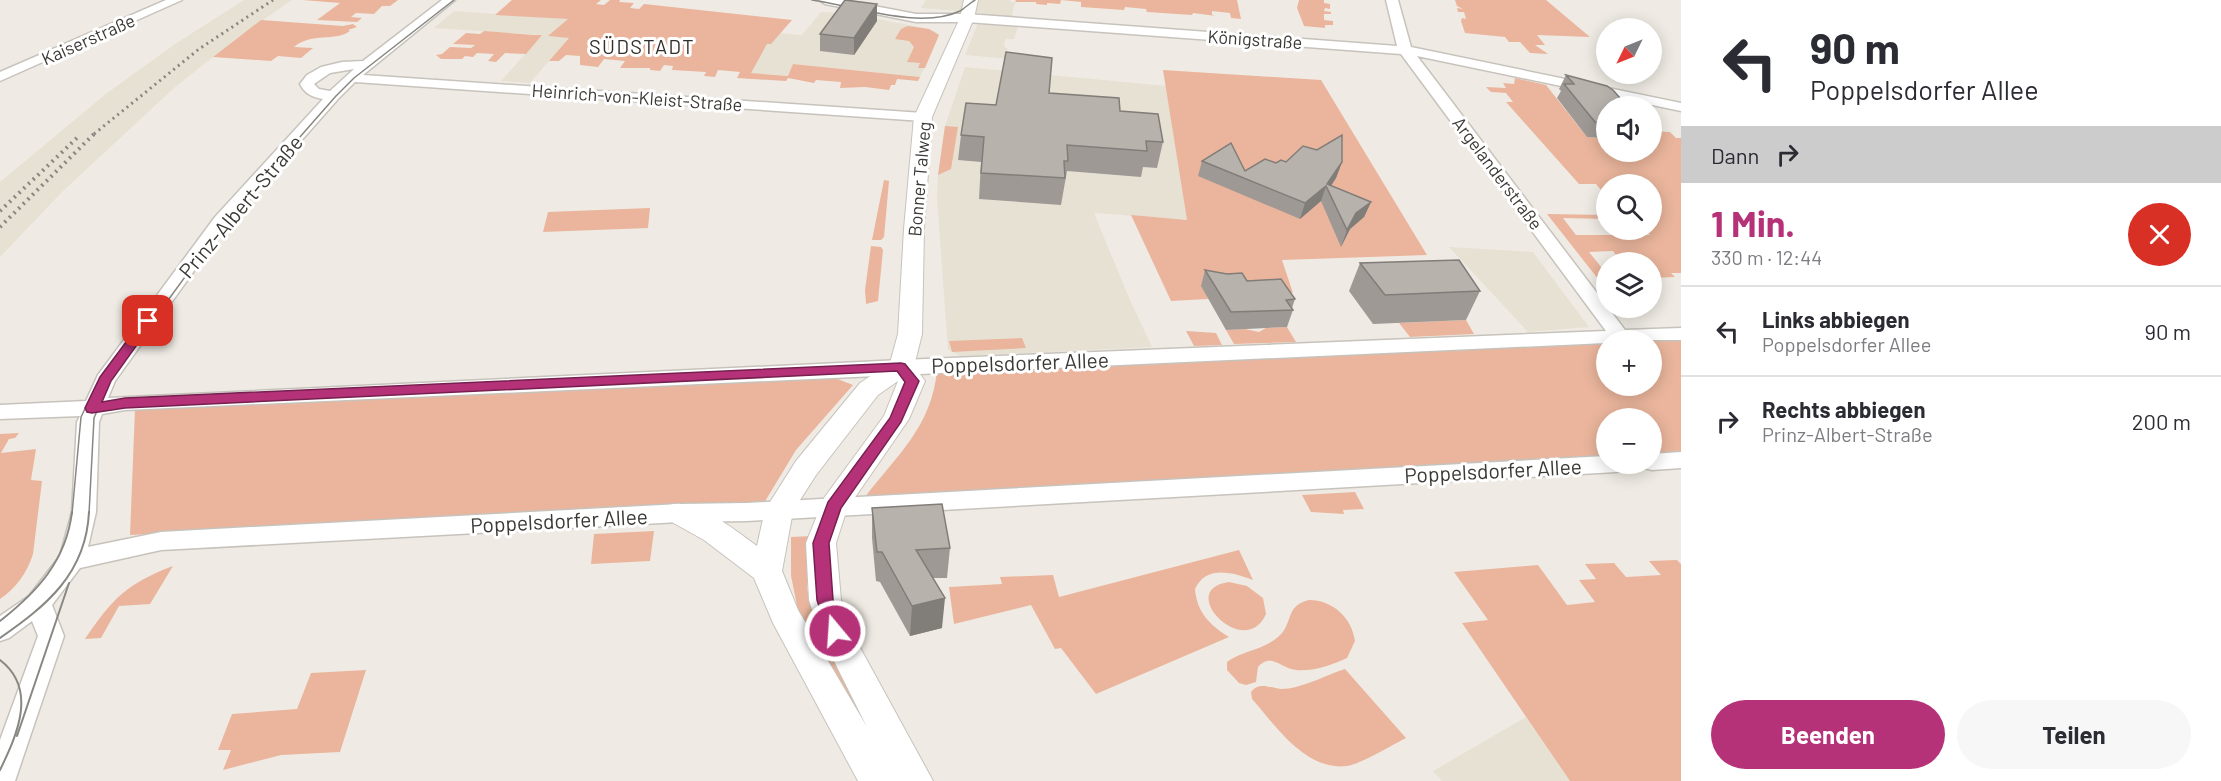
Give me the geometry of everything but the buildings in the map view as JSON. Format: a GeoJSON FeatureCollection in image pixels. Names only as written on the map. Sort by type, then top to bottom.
{"type":"FeatureCollection","features":[{"type":"Feature","properties":{"kind":"street","name":"Kaiserstraße"},"geometry":{"type":"LineString","coordinates":[[0,77],[176,0]]}},
{"type":"Feature","properties":{"kind":"street","name":"Prinz-Albert-Straße"},"geometry":{"type":"LineString","coordinates":[[72,560],[84,512],[88,422],[105,380],[222,221],[333,96],[350,78],[449,0]]}},
{"type":"Feature","properties":{"kind":"street","name":"Königstraße"},"geometry":{"type":"LineString","coordinates":[[825,0],[916,18],[967,18],[1405,50],[1681,107]]}},
{"type":"Feature","properties":{"kind":"street","name":"Bonner Talweg"},"geometry":{"type":"LineString","coordinates":[[901,367],[910,334],[914,230],[923,117],[967,18],[971,0]]}},
{"type":"Feature","properties":{"kind":"street","name":"Argelanderstraße"},"geometry":{"type":"LineString","coordinates":[[1392,0],[1405,50],[1615,330]]}},
{"type":"Feature","properties":{"kind":"street"},"geometry":{"type":"LineString","coordinates":[[0,63],[24,67]]}},
{"type":"Feature","properties":{"kind":"street"},"geometry":{"type":"LineString","coordinates":[[333,96],[314,93],[307,84],[314,76],[329,69],[346,65],[366,65]]}},
{"type":"Feature","properties":{"kind":"street","name":"Heinrich-von-Kleist-Straße"},"geometry":{"type":"LineString","coordinates":[[350,78],[923,117]]}},
{"type":"Feature","properties":{"kind":"street","name":"Poppelsdorfer Allee"},"geometry":{"type":"LineString","coordinates":[[1662,335],[1681,334]]}},
{"type":"Feature","properties":{"kind":"street","name":"Poppelsdorfer Allee"},"geometry":{"type":"LineString","coordinates":[[0,412],[92,408],[125,403],[901,367],[1596,339]]}},
{"type":"Feature","properties":{"kind":"street"},"geometry":{"type":"LineString","coordinates":[[767,571],[779,510],[806,468],[869,389],[901,367],[912,381],[899,413],[834,506],[821,543],[825,600],[835,631],[855,673],[915,781]]}},
{"type":"Feature","properties":{"kind":"street"},"geometry":{"type":"LineString","coordinates":[[1662,461],[1681,460]]}},
{"type":"Feature","properties":{"kind":"street","name":"Poppelsdorfer Allee"},"geometry":{"type":"LineString","coordinates":[[72,560],[161,541],[1596,465]]}},
{"type":"Feature","properties":{"kind":"street"},"geometry":{"type":"LineString","coordinates":[[680,513],[707,526],[730,541],[767,571],[784,614],[878,781]]}},
{"type":"Feature","properties":{"kind":"street"},"geometry":{"type":"LineString","coordinates":[[0,630],[38,603],[72,560]]}},
{"type":"Feature","properties":{"kind":"street"},"geometry":{"type":"LineString","coordinates":[[0,781],[51,636],[38,603]]}},
{"type":"Feature","properties":{"kind":"shaded area"},"geometry":{"type":"Polygon","coordinates":[[[244,0],[292,0],[237,38],[174,88],[62,192],[0,257],[0,182],[107,93],[178,42],[244,0]]]}},
{"type":"Feature","properties":{"kind":"shaded area"},"geometry":{"type":"Polygon","coordinates":[[[302,0],[398,0],[390,6],[382,6],[374,14],[356,13],[351,17],[362,18],[357,22],[317,20],[340,3],[302,0]]]}},
{"type":"Feature","properties":{"kind":"shaded area"},"geometry":{"type":"Polygon","coordinates":[[[512,0],[601,0],[596,4],[604,5],[610,0],[620,0],[619,2],[634,3],[630,8],[639,9],[644,4],[792,20],[771,44],[767,44],[751,73],[788,76],[793,64],[920,77],[918,81],[897,79],[895,85],[891,85],[889,90],[865,87],[840,88],[841,82],[816,80],[814,83],[788,78],[786,81],[737,78],[740,72],[718,70],[715,77],[704,76],[706,72],[672,70],[673,66],[664,65],[660,71],[650,70],[650,68],[620,68],[625,61],[604,59],[598,67],[580,65],[580,56],[566,55],[559,61],[549,61],[569,38],[548,36],[568,19],[495,15],[512,0]]]}},
{"type":"Feature","properties":{"kind":"shaded area"},"geometry":{"type":"Polygon","coordinates":[[[926,0],[1010,0],[1010,2],[1015,2],[1012,14],[1018,26],[1014,39],[1006,39],[1004,44],[1005,48],[1008,48],[1005,54],[1011,55],[1010,59],[965,55],[982,13],[921,8],[926,0]]]}},
{"type":"Feature","properties":{"kind":"shaded area"},"geometry":{"type":"Polygon","coordinates":[[[1016,0],[1061,0],[1060,4],[1047,3],[1047,5],[1036,4],[1036,2],[1015,2],[1016,0]]]}},
{"type":"Feature","properties":{"kind":"shaded area"},"geometry":{"type":"Polygon","coordinates":[[[1061,0],[1237,0],[1241,19],[1231,18],[1230,13],[1212,11],[1212,15],[1216,16],[1147,12],[1146,9],[1125,7],[1124,10],[1081,7],[1081,2],[1061,0]]]}},
{"type":"Feature","properties":{"kind":"shaded area"},"geometry":{"type":"Polygon","coordinates":[[[1299,0],[1324,0],[1324,3],[1330,4],[1330,9],[1325,8],[1324,11],[1331,12],[1331,14],[1324,14],[1324,20],[1333,21],[1333,25],[1325,25],[1325,28],[1304,26],[1297,8],[1299,0]]]}},
{"type":"Feature","properties":{"kind":"shaded area"},"geometry":{"type":"Polygon","coordinates":[[[1455,0],[1546,0],[1590,37],[1537,35],[1545,45],[1535,45],[1548,54],[1530,53],[1520,42],[1509,42],[1505,37],[1465,33],[1461,21],[1462,18],[1466,19],[1464,12],[1458,12],[1457,8],[1463,9],[1457,6],[1455,0]]]}},
{"type":"Feature","properties":{"kind":"shaded area"},"geometry":{"type":"Polygon","coordinates":[[[454,11],[569,19],[549,36],[570,37],[530,83],[501,81],[542,35],[434,28],[454,11]]]}},
{"type":"Feature","properties":{"kind":"shaded area"},"geometry":{"type":"Polygon","coordinates":[[[821,12],[847,13],[929,29],[939,36],[920,77],[794,64],[789,76],[750,73],[767,44],[771,44],[779,33],[802,35],[821,12]]]}},
{"type":"Feature","properties":{"kind":"shaded area"},"geometry":{"type":"Polygon","coordinates":[[[261,20],[343,26],[353,24],[357,27],[338,36],[301,42],[294,47],[313,48],[301,58],[278,56],[271,61],[213,57],[261,20]]]}},
{"type":"Feature","properties":{"kind":"shaded area"},"geometry":{"type":"Polygon","coordinates":[[[908,26],[929,29],[939,35],[925,68],[918,68],[920,63],[907,62],[914,47],[909,41],[895,39],[901,29],[908,26]]]}},
{"type":"Feature","properties":{"kind":"shaded area"},"geometry":{"type":"Polygon","coordinates":[[[484,31],[542,35],[526,54],[505,53],[496,62],[488,61],[494,54],[477,53],[473,57],[465,56],[462,59],[441,59],[436,55],[442,54],[450,47],[471,48],[475,45],[453,44],[466,33],[480,34],[484,31]]]}},
{"type":"Feature","properties":{"kind":"shaded area"},"geometry":{"type":"Polygon","coordinates":[[[965,67],[1166,86],[1187,220],[1094,213],[1152,347],[961,356],[948,350],[937,198],[938,175],[945,126],[965,67]]]}},
{"type":"Feature","properties":{"kind":"shaded area"},"geometry":{"type":"Polygon","coordinates":[[[1163,70],[1321,80],[1427,255],[1282,260],[1293,293],[1279,287],[1202,282],[1208,299],[1171,301],[1131,215],[1187,220],[1163,70]]]}},
{"type":"Feature","properties":{"kind":"shaded area"},"geometry":{"type":"Polygon","coordinates":[[[1515,78],[1546,85],[1587,137],[1596,137],[1596,162],[1662,162],[1662,132],[1670,132],[1676,138],[1681,138],[1681,273],[1671,273],[1675,277],[1662,278],[1662,252],[1589,252],[1596,261],[1596,276],[1547,214],[1596,215],[1596,219],[1563,218],[1576,235],[1596,235],[1596,240],[1662,240],[1662,174],[1596,174],[1596,184],[1579,184],[1506,102],[1513,102],[1506,93],[1491,92],[1486,87],[1506,88],[1503,83],[1514,84],[1515,78]]]}},
{"type":"Feature","properties":{"kind":"shaded area"},"geometry":{"type":"Polygon","coordinates":[[[945,126],[958,127],[951,169],[938,175],[945,126]]]}},
{"type":"Feature","properties":{"kind":"shaded area"},"geometry":{"type":"Polygon","coordinates":[[[884,180],[889,181],[884,237],[881,240],[872,240],[884,180]]]}},
{"type":"Feature","properties":{"kind":"shaded area"},"geometry":{"type":"Polygon","coordinates":[[[650,208],[648,228],[543,232],[548,212],[650,208]]]}},
{"type":"Feature","properties":{"kind":"shaded area"},"geometry":{"type":"Polygon","coordinates":[[[871,246],[881,247],[883,250],[878,301],[866,304],[865,290],[871,246]]]}},
{"type":"Feature","properties":{"kind":"shaded area"},"geometry":{"type":"Polygon","coordinates":[[[1449,247],[1533,252],[1589,327],[1528,332],[1449,247]]]}},
{"type":"Feature","properties":{"kind":"shaded area"},"geometry":{"type":"Polygon","coordinates":[[[1466,320],[1474,334],[1410,337],[1399,323],[1466,320]]]}},
{"type":"Feature","properties":{"kind":"shaded area"},"geometry":{"type":"Polygon","coordinates":[[[1287,327],[1296,342],[1234,344],[1226,330],[1245,329],[1259,332],[1266,328],[1287,327]]]}},
{"type":"Feature","properties":{"kind":"shaded area"},"geometry":{"type":"Polygon","coordinates":[[[1186,331],[1216,333],[1222,345],[1194,346],[1186,331]]]}},
{"type":"Feature","properties":{"kind":"shaded area"},"geometry":{"type":"Polygon","coordinates":[[[1022,338],[1026,348],[952,352],[949,341],[1022,338]]]}},
{"type":"Feature","properties":{"kind":"shaded area"},"geometry":{"type":"Polygon","coordinates":[[[1681,338],[1681,456],[1662,457],[1662,408],[1596,408],[1596,460],[865,497],[901,453],[920,424],[934,391],[937,371],[1596,341],[1596,396],[1662,396],[1662,339],[1681,338]]]}},
{"type":"Feature","properties":{"kind":"shaded area"},"geometry":{"type":"Polygon","coordinates":[[[835,378],[853,385],[796,450],[764,503],[130,535],[135,409],[835,378]]]}},
{"type":"Feature","properties":{"kind":"shaded area"},"geometry":{"type":"Polygon","coordinates":[[[19,433],[15,438],[9,439],[1,453],[36,449],[31,480],[42,481],[33,554],[20,580],[0,599],[0,434],[19,433]]]}},
{"type":"Feature","properties":{"kind":"shaded area"},"geometry":{"type":"Polygon","coordinates":[[[1355,492],[1364,509],[1343,510],[1344,514],[1311,512],[1302,495],[1355,492]]]}},
{"type":"Feature","properties":{"kind":"shaded area"},"geometry":{"type":"Polygon","coordinates":[[[654,531],[650,561],[591,564],[594,534],[654,531]]]}},
{"type":"Feature","properties":{"kind":"shaded area"},"geometry":{"type":"Polygon","coordinates":[[[811,536],[807,555],[807,589],[815,614],[872,722],[859,728],[799,615],[791,576],[791,537],[811,536]]]}},
{"type":"Feature","properties":{"kind":"shaded area"},"geometry":{"type":"Polygon","coordinates":[[[1239,550],[1253,580],[1228,573],[1213,573],[1200,581],[1195,589],[1198,605],[1206,618],[1229,637],[1096,694],[1061,648],[1055,649],[1031,605],[954,624],[949,587],[1002,584],[1000,577],[1053,575],[1059,597],[1239,550]]]}},
{"type":"Feature","properties":{"kind":"shaded area"},"geometry":{"type":"Polygon","coordinates":[[[1677,560],[1681,564],[1681,781],[1570,781],[1462,623],[1488,620],[1454,572],[1538,565],[1567,605],[1595,602],[1579,580],[1596,579],[1585,564],[1614,563],[1626,577],[1661,575],[1649,561],[1677,560]]]}},
{"type":"Feature","properties":{"kind":"shaded area"},"geometry":{"type":"Polygon","coordinates":[[[173,566],[150,604],[119,606],[101,638],[85,639],[104,613],[122,594],[143,579],[173,566]]]}},
{"type":"Feature","properties":{"kind":"shaded area"},"geometry":{"type":"Polygon","coordinates":[[[1229,582],[1247,586],[1263,598],[1266,614],[1256,627],[1244,630],[1231,627],[1219,619],[1211,608],[1209,597],[1214,587],[1229,582]]]}},
{"type":"Feature","properties":{"kind":"shaded area"},"geometry":{"type":"Polygon","coordinates":[[[1309,600],[1326,603],[1333,607],[1350,625],[1355,641],[1347,658],[1309,670],[1291,669],[1277,662],[1268,661],[1258,667],[1256,682],[1246,685],[1239,683],[1227,670],[1227,662],[1266,645],[1278,637],[1286,627],[1296,606],[1309,600]]]}},
{"type":"Feature","properties":{"kind":"shaded area"},"geometry":{"type":"Polygon","coordinates":[[[1345,669],[1406,738],[1353,765],[1332,766],[1305,754],[1293,744],[1252,699],[1251,692],[1258,687],[1265,686],[1289,688],[1345,669]]]}},
{"type":"Feature","properties":{"kind":"shaded area"},"geometry":{"type":"Polygon","coordinates":[[[366,670],[340,752],[281,755],[223,770],[231,750],[218,750],[232,714],[297,709],[311,673],[366,670]]]}},
{"type":"Feature","properties":{"kind":"shaded area"},"geometry":{"type":"Polygon","coordinates":[[[1526,717],[1570,781],[1442,781],[1433,771],[1526,717]]]}},
{"type":"Feature","properties":{"kind":"tram line"},"geometry":{"type":"LineString","coordinates":[[89,514],[94,418],[111,378],[226,221],[336,96],[354,78],[454,0]]}},
{"type":"Feature","properties":{"kind":"tram line"},"geometry":{"type":"LineString","coordinates":[[812,0],[887,15],[926,18],[960,11],[975,0]]}},
{"type":"Feature","properties":{"kind":"tram line"},"geometry":{"type":"LineString","coordinates":[[72,514],[81,417],[95,388],[126,343]]}},
{"type":"Feature","properties":{"kind":"tram line"},"geometry":{"type":"LineString","coordinates":[[0,621],[26,599],[48,574],[63,546],[72,512]]}},
{"type":"Feature","properties":{"kind":"tram line"},"geometry":{"type":"LineString","coordinates":[[0,638],[33,614],[61,586],[72,571],[86,534],[89,512]]}},
{"type":"Feature","properties":{"kind":"tram line"},"geometry":{"type":"LineString","coordinates":[[17,736],[69,583]]}},
{"type":"Feature","properties":{"kind":"tram line"},"geometry":{"type":"LineString","coordinates":[[0,660],[12,672],[21,698],[21,713],[13,742],[0,770]]}},
{"type":"Feature","properties":{"kind":"railway"},"geometry":{"type":"LineString","coordinates":[[94,134],[199,49],[273,0]]}},
{"type":"Feature","properties":{"kind":"railway"},"geometry":{"type":"LineString","coordinates":[[0,227],[96,132]]}},
{"type":"Feature","properties":{"kind":"railway"},"geometry":{"type":"LineString","coordinates":[[0,211],[78,137]]}},
{"type":"Feature","properties":{"kind":"district","name":"SÜDSTADT"},"geometry":{"type":"Point","coordinates":[642,46]}},
{"type":"Feature","properties":{"kind":"route"},"geometry":{"type":"LineString","coordinates":[[148,321],[105,380],[92,408],[120,403],[901,367],[912,381],[902,407],[896,419],[852,477],[834,506],[821,543],[825,600],[835,631]]}}]}
